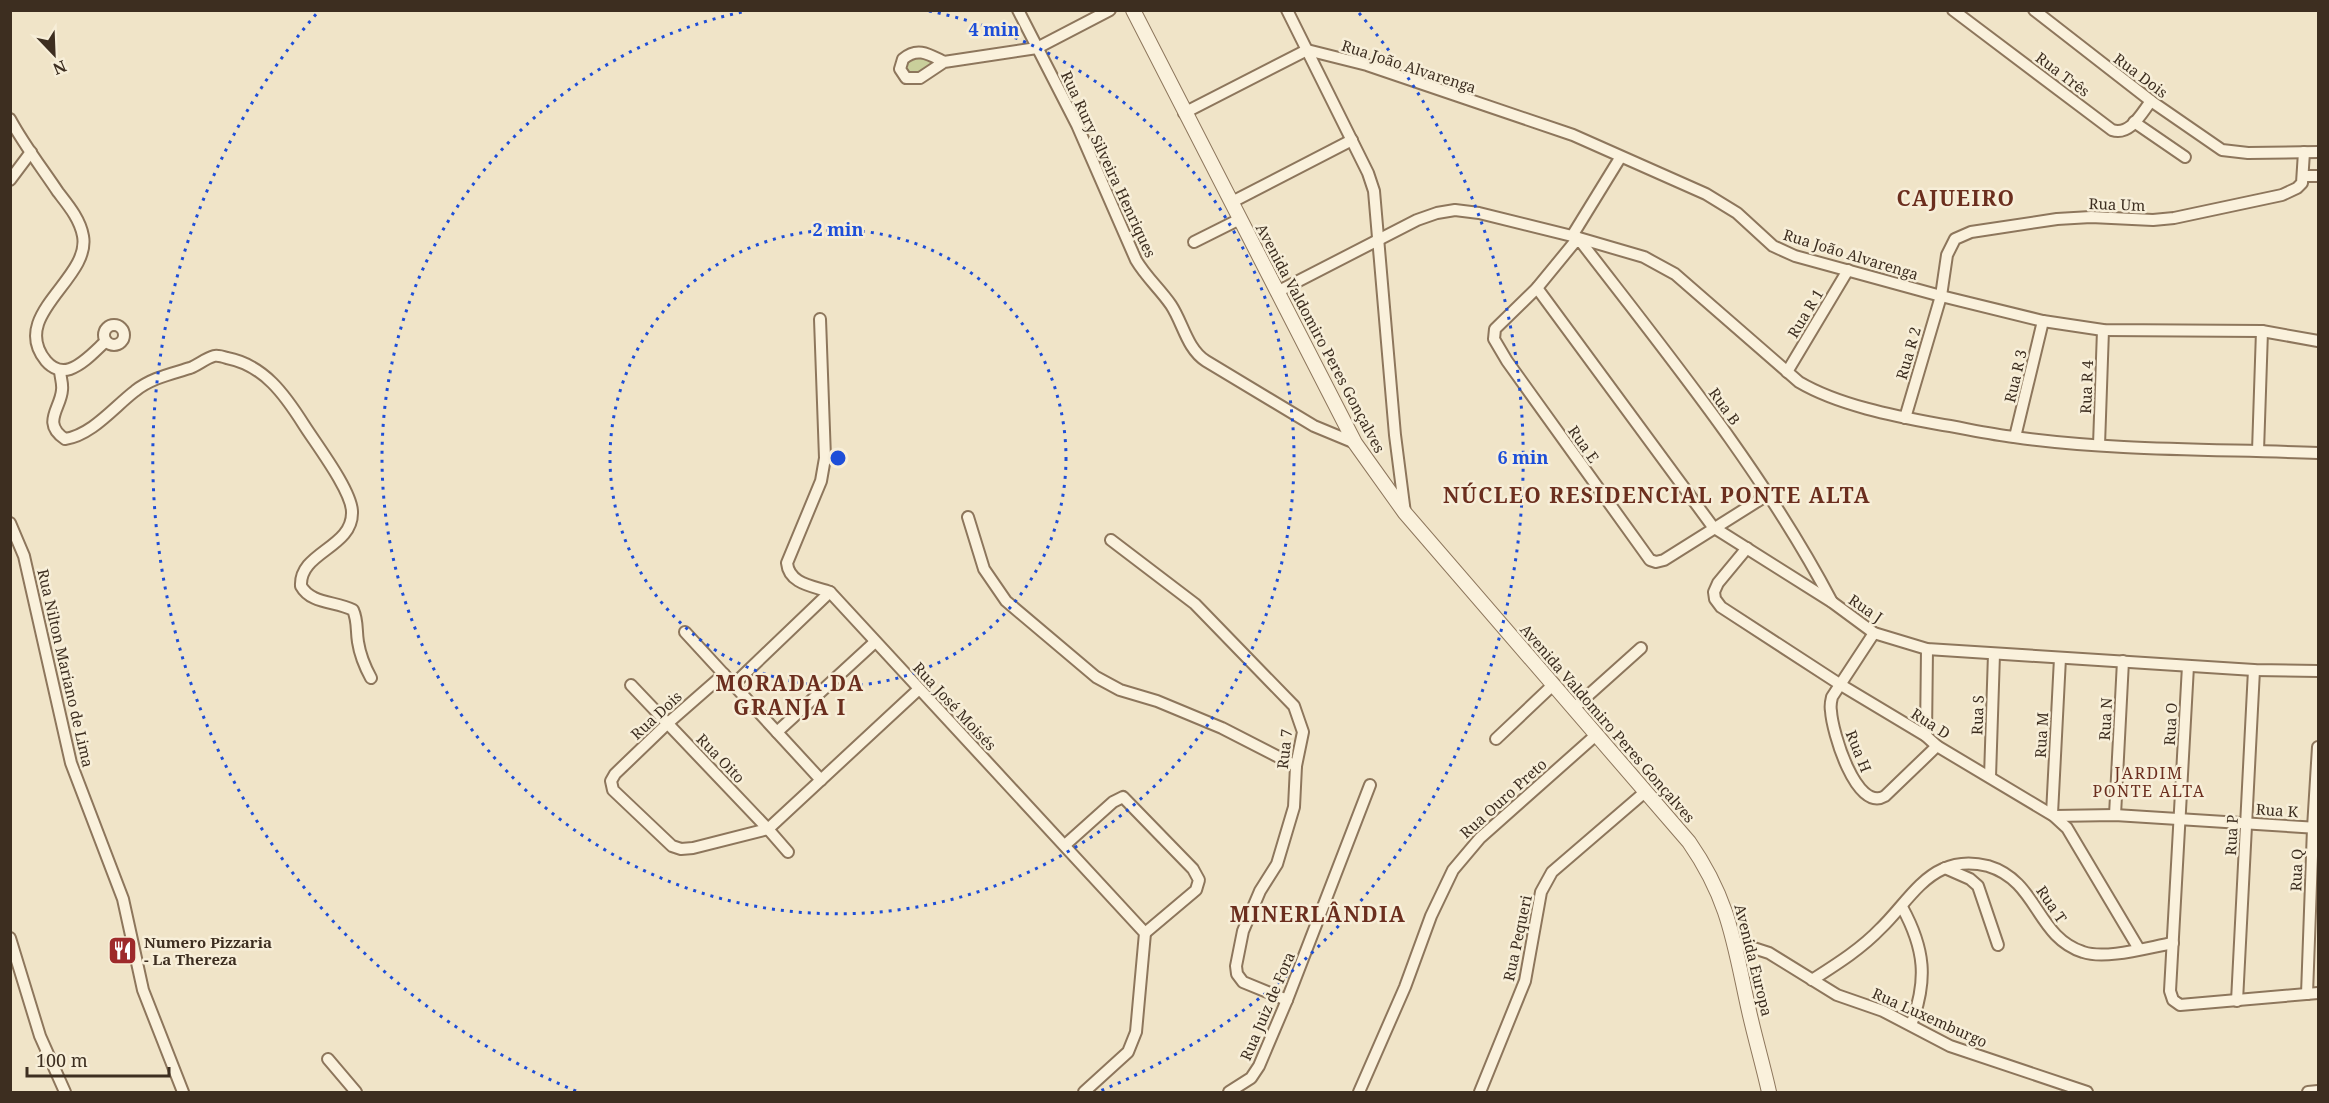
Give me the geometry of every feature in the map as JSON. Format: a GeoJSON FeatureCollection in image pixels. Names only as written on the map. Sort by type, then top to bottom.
{"type":"FeatureCollection","features":[{"type":"Feature","properties":{"kind":"street","name":"Rua Rury Silveira Henriques"},"geometry":{"type":"LineString","coordinates":[[1018,10],[1077,125],[1136,260],[1147,278],[1173,308],[1196,352],[1206,361],[1297,416],[1355,443]]}},
{"type":"Feature","properties":{"kind":"street"},"geometry":{"type":"LineString","coordinates":[[944,62],[1037,48],[1110,10]]}},
{"type":"Feature","properties":{"kind":"street","name":"Avenida Valdomiro Peres Gonçalves"},"geometry":{"type":"LineString","coordinates":[[1132,10],[1355,443],[1405,513],[1689,842]]}},
{"type":"Feature","properties":{"kind":"street"},"geometry":{"type":"LineString","coordinates":[[1287,10],[1368,172],[1374,191],[1405,513]]}},
{"type":"Feature","properties":{"kind":"street","name":"Rua Três"},"geometry":{"type":"LineString","coordinates":[[1953,10],[2112,130],[2124,131],[2134,122]]}},
{"type":"Feature","properties":{"kind":"street","name":"Rua Dois"},"geometry":{"type":"LineString","coordinates":[[2034,10],[2151,101],[2222,150],[2236,153],[2304,152]]}},
{"type":"Feature","properties":{"kind":"street"},"geometry":{"type":"LineString","coordinates":[[1184,113],[1307,50]]}},
{"type":"Feature","properties":{"kind":"street","name":"Rua João Alvarenga"},"geometry":{"type":"LineString","coordinates":[[1307,50],[1367,65],[1573,135],[1620,158],[1706,194],[1737,213],[1764,239],[1783,252],[1941,296],[2043,321],[2103,330],[2262,331],[2319,341]]}},
{"type":"Feature","properties":{"kind":"street"},"geometry":{"type":"LineString","coordinates":[[2151,101],[2134,122],[2185,157]]}},
{"type":"Feature","properties":{"kind":"street"},"geometry":{"type":"LineString","coordinates":[[10,119],[74,215],[83,238],[80,258],[38,322],[35,342],[40,354],[49,365],[60,370],[72,369],[106,341]]}},
{"type":"Feature","properties":{"kind":"street"},"geometry":{"type":"LineString","coordinates":[[1232,202],[1352,140]]}},
{"type":"Feature","properties":{"kind":"street"},"geometry":{"type":"LineString","coordinates":[[10,180],[31,152]]}},
{"type":"Feature","properties":{"kind":"street"},"geometry":{"type":"LineString","coordinates":[[2319,152],[2304,152],[2304,176],[2319,176]]}},
{"type":"Feature","properties":{"kind":"street","name":"Rua E"},"geometry":{"type":"LineString","coordinates":[[1620,158],[1575,237],[1537,288],[1495,329],[1494,339],[1507,361],[1646,558],[1656,562],[1664,560],[1713,527],[1769,494]]}},
{"type":"Feature","properties":{"kind":"street","name":"Rua Um"},"geometry":{"type":"LineString","coordinates":[[1941,296],[1951,243],[1965,234],[2073,218],[2153,220],[2174,218],[2289,193],[2300,186],[2304,176]]}},
{"type":"Feature","properties":{"kind":"street"},"geometry":{"type":"LineString","coordinates":[[1277,292],[1417,220],[1455,210],[1479,213],[1644,257],[1675,274],[1799,382],[1816,391],[1905,418],[2015,437],[2099,445],[2319,453]]}},
{"type":"Feature","properties":{"kind":"street"},"geometry":{"type":"LineString","coordinates":[[1194,242],[1240,219]]}},
{"type":"Feature","properties":{"kind":"street","name":"Rua B"},"geometry":{"type":"LineString","coordinates":[[1575,237],[1683,374],[1769,494],[1832,602]]}},
{"type":"Feature","properties":{"kind":"street","name":"Rua R 1"},"geometry":{"type":"LineString","coordinates":[[1786,372],[1848,270]]}},
{"type":"Feature","properties":{"kind":"street","name":"Rua J"},"geometry":{"type":"LineString","coordinates":[[1537,288],[1713,527],[1832,602],[1874,633],[1927,649],[2254,670],[2319,671]]}},
{"type":"Feature","properties":{"kind":"street","name":"Rua R 2"},"geometry":{"type":"LineString","coordinates":[[1905,418],[1941,296]]}},
{"type":"Feature","properties":{"kind":"street","name":"Rua José Moisés"},"geometry":{"type":"LineString","coordinates":[[820,319],[825,458],[821,481],[787,563],[789,574],[793,578],[830,592],[1145,933]]}},
{"type":"Feature","properties":{"kind":"street","name":"Rua R 3"},"geometry":{"type":"LineString","coordinates":[[2015,437],[2043,321]]}},
{"type":"Feature","properties":{"kind":"street","name":"Rua R 4"},"geometry":{"type":"LineString","coordinates":[[2099,445],[2103,330]]}},
{"type":"Feature","properties":{"kind":"street"},"geometry":{"type":"LineString","coordinates":[[2258,451],[2262,331]]}},
{"type":"Feature","properties":{"kind":"street"},"geometry":{"type":"LineString","coordinates":[[60,370],[63,388],[53,419],[56,430],[65,440],[92,427],[146,383],[193,367],[215,355],[235,359],[270,380],[287,398],[340,482],[352,512],[350,528],[346,534],[304,571],[300,577],[301,586],[312,598],[353,609],[358,624],[357,640],[361,656],[372,678]]}},
{"type":"Feature","properties":{"kind":"street"},"geometry":{"type":"LineString","coordinates":[[1385,486],[1401,477]]}},
{"type":"Feature","properties":{"kind":"street"},"geometry":{"type":"LineString","coordinates":[[968,517],[984,569],[1006,601],[1096,677],[1120,690],[1157,701],[1222,728],[1296,766]]}},
{"type":"Feature","properties":{"kind":"street","name":"Rua Nilton Mariano de Lima"},"geometry":{"type":"LineString","coordinates":[[10,523],[24,556],[71,763],[123,899],[143,990],[183,1092]]}},
{"type":"Feature","properties":{"kind":"street","name":"Rua 7"},"geometry":{"type":"LineString","coordinates":[[1111,540],[1195,604],[1294,706],[1303,732],[1296,766],[1294,807],[1277,864],[1260,891],[1243,931],[1236,966],[1237,974],[1243,982],[1287,1000]]}},
{"type":"Feature","properties":{"kind":"street","name":"Rua D"},"geometry":{"type":"LineString","coordinates":[[1747,548],[1718,583],[1714,592],[1717,602],[1728,612],[1841,685],[1926,736],[1937,746],[2053,815],[2067,828],[2139,949]]}},
{"type":"Feature","properties":{"kind":"street"},"geometry":{"type":"LineString","coordinates":[[734,684],[830,592]]}},
{"type":"Feature","properties":{"kind":"street"},"geometry":{"type":"LineString","coordinates":[[685,632],[821,780]]}},
{"type":"Feature","properties":{"kind":"street","name":"Rua H"},"geometry":{"type":"LineString","coordinates":[[1874,633],[1832,697],[1830,708],[1832,721],[1847,765],[1865,796],[1875,800],[1885,796],[1937,746]]}},
{"type":"Feature","properties":{"kind":"street"},"geometry":{"type":"LineString","coordinates":[[777,732],[875,642]]}},
{"type":"Feature","properties":{"kind":"street"},"geometry":{"type":"LineString","coordinates":[[1574,708],[1641,648]]}},
{"type":"Feature","properties":{"kind":"street"},"geometry":{"type":"LineString","coordinates":[[1926,736],[1927,649]]}},
{"type":"Feature","properties":{"kind":"street","name":"Rua S"},"geometry":{"type":"LineString","coordinates":[[1990,777],[1994,654]]}},
{"type":"Feature","properties":{"kind":"street","name":"Rua M"},"geometry":{"type":"LineString","coordinates":[[2053,815],[2060,658]]}},
{"type":"Feature","properties":{"kind":"street","name":"Rua N"},"geometry":{"type":"LineString","coordinates":[[2115,815],[2123,662]]}},
{"type":"Feature","properties":{"kind":"street","name":"Rua O"},"geometry":{"type":"LineString","coordinates":[[2181,819],[2188,666]]}},
{"type":"Feature","properties":{"kind":"street","name":"Rua P"},"geometry":{"type":"LineString","coordinates":[[2237,1001],[2254,670]]}},
{"type":"Feature","properties":{"kind":"street","name":"Rua Dois"},"geometry":{"type":"LineString","coordinates":[[724,674],[615,774],[611,781],[613,790],[672,846],[677,848],[693,848],[768,828]]}},
{"type":"Feature","properties":{"kind":"street"},"geometry":{"type":"LineString","coordinates":[[1496,739],[1554,684]]}},
{"type":"Feature","properties":{"kind":"street","name":"Rua Oito"},"geometry":{"type":"LineString","coordinates":[[631,685],[768,828],[788,852]]}},
{"type":"Feature","properties":{"kind":"street"},"geometry":{"type":"LineString","coordinates":[[768,828],[919,688]]}},
{"type":"Feature","properties":{"kind":"street","name":"Rua Ouro Preto"},"geometry":{"type":"LineString","coordinates":[[1359,1092],[1405,987],[1431,916],[1453,870],[1480,838],[1596,735]]}},
{"type":"Feature","properties":{"kind":"street","name":"Rua Q"},"geometry":{"type":"LineString","coordinates":[[2313,993],[2319,747]]}},
{"type":"Feature","properties":{"kind":"street","name":"Rua Juiz de Fora"},"geometry":{"type":"LineString","coordinates":[[1229,1092],[1255,1073],[1287,1000],[1370,785]]}},
{"type":"Feature","properties":{"kind":"street","name":"Rua Pequeri"},"geometry":{"type":"LineString","coordinates":[[1480,1092],[1525,981],[1541,892],[1546,881],[1560,865],[1645,792]]}},
{"type":"Feature","properties":{"kind":"street"},"geometry":{"type":"LineString","coordinates":[[1065,845],[1113,801],[1124,797],[1193,868],[1199,880],[1196,890],[1145,933],[1134,1039],[1128,1052],[1084,1092]]}},
{"type":"Feature","properties":{"kind":"street","name":"Rua K"},"geometry":{"type":"LineString","coordinates":[[2053,815],[2115,815],[2316,828]]}},
{"type":"Feature","properties":{"kind":"street"},"geometry":{"type":"LineString","coordinates":[[2181,819],[2170,991],[2173,1000],[2180,1005],[2313,993]]}},
{"type":"Feature","properties":{"kind":"street","name":"Avenida Europa"},"geometry":{"type":"LineString","coordinates":[[1689,842],[1717,888],[1735,942],[1768,1092]]}},
{"type":"Feature","properties":{"kind":"street","name":"Rua T"},"geometry":{"type":"LineString","coordinates":[[1812,980],[1869,940],[1925,881],[1945,868],[1961,863],[1976,863],[2000,870],[2025,890],[2055,935],[2084,953],[2103,954],[2173,943]]}},
{"type":"Feature","properties":{"kind":"street"},"geometry":{"type":"LineString","coordinates":[[1945,868],[1970,879],[1978,886],[1998,945]]}},
{"type":"Feature","properties":{"kind":"street"},"geometry":{"type":"LineString","coordinates":[[1902,907],[1911,923],[1919,946],[1922,972],[1922,992],[1911,1025]]}},
{"type":"Feature","properties":{"kind":"street"},"geometry":{"type":"LineString","coordinates":[[10,938],[40,1036],[65,1092]]}},
{"type":"Feature","properties":{"kind":"street","name":"Rua Luxemburgo"},"geometry":{"type":"LineString","coordinates":[[1735,942],[1769,953],[1837,995],[1872,1006],[1950,1046],[2087,1092]]}},
{"type":"Feature","properties":{"kind":"street"},"geometry":{"type":"LineString","coordinates":[[328,1059],[356,1092]]}},
{"type":"Feature","properties":{"kind":"street"},"geometry":{"type":"LineString","coordinates":[[2308,1092],[2319,1091]]}},
{"type":"Feature","properties":{"kind":"green space"},"geometry":{"type":"Polygon","coordinates":[[[914,56],[939,63],[923,73],[909,74],[905,68],[906,62],[914,56]]]}},
{"type":"Feature","properties":{"kind":"place","name":"Numero Pizzaria - La Thereza"},"geometry":{"type":"Point","coordinates":[123,951]}},
{"type":"Feature","properties":{"kind":"district","name":"CAJUEIRO"},"geometry":{"type":"Point","coordinates":[1956,198]}},
{"type":"Feature","properties":{"kind":"district","name":"NÚCLEO RESIDENCIAL PONTE ALTA"},"geometry":{"type":"Point","coordinates":[1657,495]}},
{"type":"Feature","properties":{"kind":"district","name":"MORADA DA GRANJA I"},"geometry":{"type":"Point","coordinates":[790,695]}},
{"type":"Feature","properties":{"kind":"district","name":"JARDIM PONTE ALTA"},"geometry":{"type":"Point","coordinates":[2149,782]}},
{"type":"Feature","properties":{"kind":"district","name":"MINERLÂNDIA"},"geometry":{"type":"Point","coordinates":[1318,914]}}]}
